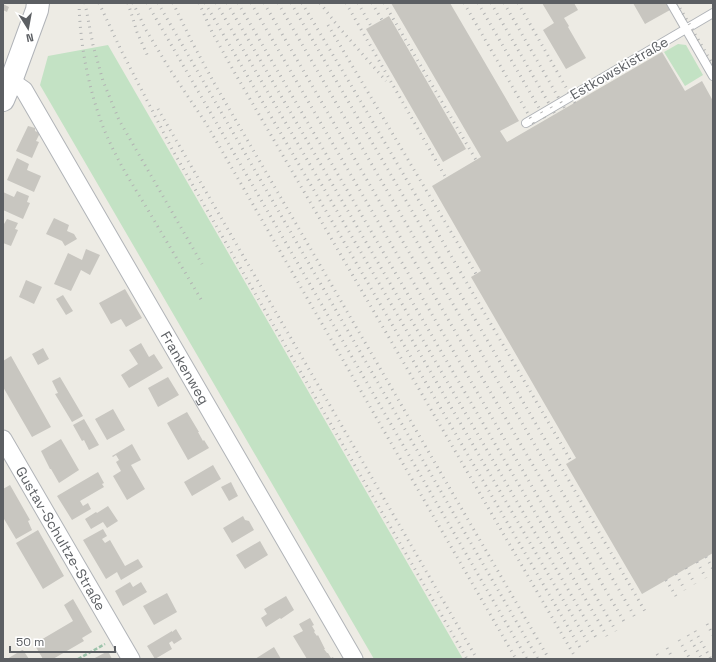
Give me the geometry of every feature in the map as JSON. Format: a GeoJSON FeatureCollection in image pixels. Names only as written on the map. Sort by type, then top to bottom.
{"type":"FeatureCollection","features":[{"type":"Feature","properties":{"kind":"street"},"geometry":{"type":"LineString","coordinates":[[7,91],[37,10],[38,3]]}},
{"type":"Feature","properties":{"kind":"street","name":"Frankenweg"},"geometry":{"type":"LineString","coordinates":[[7,91],[24,90],[354,659]]}},
{"type":"Feature","properties":{"kind":"street","name":"Gustav-Schultze-Straße"},"geometry":{"type":"LineString","coordinates":[[3,439],[131,659]]}},
{"type":"Feature","properties":{"kind":"lane"},"geometry":{"type":"LineString","coordinates":[[671,3],[713,76]]}},
{"type":"Feature","properties":{"kind":"lane","name":"Estkowskistraße"},"geometry":{"type":"LineString","coordinates":[[526,123],[713,13]]}},
{"type":"Feature","properties":{"kind":"path"},"geometry":{"type":"LineString","coordinates":[[78,659],[117,636]]}},
{"type":"Feature","properties":{"kind":"green space"},"geometry":{"type":"Polygon","coordinates":[[[678,44],[686,45],[703,75],[685,86],[664,52],[678,44]]]}},
{"type":"Feature","properties":{"kind":"green space"},"geometry":{"type":"Polygon","coordinates":[[[108,45],[463,659],[374,659],[40,85],[48,56],[108,45]]]}},
{"type":"Feature","properties":{"kind":"building"},"geometry":{"type":"Polygon","coordinates":[[[391,3],[450,3],[519,121],[500,131],[507,142],[662,52],[685,91],[702,81],[713,101],[713,553],[642,594],[566,464],[576,458],[471,277],[481,271],[432,186],[481,157],[391,3]]]}},
{"type":"Feature","properties":{"kind":"building"},"geometry":{"type":"Polygon","coordinates":[[[542,3],[574,3],[578,10],[564,18],[586,58],[566,69],[543,30],[554,23],[542,3]]]}},
{"type":"Feature","properties":{"kind":"building"},"geometry":{"type":"Polygon","coordinates":[[[633,3],[666,3],[670,10],[645,24],[633,3]]]}},
{"type":"Feature","properties":{"kind":"building"},"geometry":{"type":"Polygon","coordinates":[[[3,4],[9,7],[7,12],[3,10],[3,4]]]}},
{"type":"Feature","properties":{"kind":"building"},"geometry":{"type":"Polygon","coordinates":[[[389,16],[466,149],[443,162],[366,29],[389,16]]]}},
{"type":"Feature","properties":{"kind":"building"},"geometry":{"type":"Polygon","coordinates":[[[28,126],[35,128],[35,131],[40,133],[36,141],[39,142],[32,158],[16,151],[28,126]]]}},
{"type":"Feature","properties":{"kind":"building"},"geometry":{"type":"Polygon","coordinates":[[[17,158],[29,164],[27,170],[41,176],[34,192],[7,180],[17,158]]]}},
{"type":"Feature","properties":{"kind":"building"},"geometry":{"type":"Polygon","coordinates":[[[17,191],[29,196],[27,202],[30,203],[23,219],[3,210],[3,192],[14,197],[17,191]]]}},
{"type":"Feature","properties":{"kind":"building"},"geometry":{"type":"Polygon","coordinates":[[[54,218],[69,225],[67,231],[74,234],[77,239],[65,246],[62,241],[46,234],[54,218]]]}},
{"type":"Feature","properties":{"kind":"building"},"geometry":{"type":"Polygon","coordinates":[[[7,219],[18,223],[15,229],[18,230],[11,246],[3,243],[3,224],[7,219]]]}},
{"type":"Feature","properties":{"kind":"building"},"geometry":{"type":"Polygon","coordinates":[[[86,249],[100,255],[90,275],[81,270],[71,291],[54,284],[68,253],[82,260],[86,249]]]}},
{"type":"Feature","properties":{"kind":"building"},"geometry":{"type":"Polygon","coordinates":[[[26,280],[42,287],[34,304],[19,297],[26,280]]]}},
{"type":"Feature","properties":{"kind":"building"},"geometry":{"type":"Polygon","coordinates":[[[125,289],[142,318],[126,327],[121,319],[111,324],[99,303],[125,289]]]}},
{"type":"Feature","properties":{"kind":"building"},"geometry":{"type":"Polygon","coordinates":[[[63,295],[73,311],[66,315],[56,299],[63,295]]]}},
{"type":"Feature","properties":{"kind":"building"},"geometry":{"type":"Polygon","coordinates":[[[141,343],[149,357],[154,354],[163,368],[129,388],[121,375],[138,364],[129,350],[141,343]]]}},
{"type":"Feature","properties":{"kind":"building"},"geometry":{"type":"Polygon","coordinates":[[[43,348],[49,359],[38,365],[32,354],[43,348]]]}},
{"type":"Feature","properties":{"kind":"building"},"geometry":{"type":"Polygon","coordinates":[[[11,356],[51,427],[32,437],[3,387],[3,361],[11,356]]]}},
{"type":"Feature","properties":{"kind":"building"},"geometry":{"type":"Polygon","coordinates":[[[60,377],[83,416],[72,422],[55,394],[58,393],[52,381],[60,377]]]}},
{"type":"Feature","properties":{"kind":"building"},"geometry":{"type":"Polygon","coordinates":[[[168,377],[179,395],[158,407],[148,388],[168,377]]]}},
{"type":"Feature","properties":{"kind":"building"},"geometry":{"type":"Polygon","coordinates":[[[113,409],[125,430],[107,440],[95,419],[113,409]]]}},
{"type":"Feature","properties":{"kind":"building"},"geometry":{"type":"Polygon","coordinates":[[[187,412],[203,441],[204,440],[209,448],[188,460],[167,423],[187,412]]]}},
{"type":"Feature","properties":{"kind":"building"},"geometry":{"type":"Polygon","coordinates":[[[84,419],[99,445],[89,450],[73,425],[84,419]]]}},
{"type":"Feature","properties":{"kind":"building"},"geometry":{"type":"Polygon","coordinates":[[[61,439],[79,470],[59,483],[41,451],[61,439]]]}},
{"type":"Feature","properties":{"kind":"building"},"geometry":{"type":"Polygon","coordinates":[[[132,444],[141,460],[131,465],[145,489],[127,500],[113,476],[121,471],[116,462],[119,460],[116,455],[113,457],[112,456],[132,444]]]}},
{"type":"Feature","properties":{"kind":"building"},"geometry":{"type":"Polygon","coordinates":[[[213,465],[221,479],[192,496],[184,482],[213,465]]]}},
{"type":"Feature","properties":{"kind":"building"},"geometry":{"type":"Polygon","coordinates":[[[98,472],[104,483],[102,484],[104,487],[80,501],[83,506],[88,503],[91,509],[72,520],[57,496],[98,472]]]}},
{"type":"Feature","properties":{"kind":"building"},"geometry":{"type":"Polygon","coordinates":[[[231,482],[238,496],[229,501],[221,487],[231,482]]]}},
{"type":"Feature","properties":{"kind":"building"},"geometry":{"type":"Polygon","coordinates":[[[10,485],[30,520],[28,521],[32,530],[16,539],[3,519],[3,489],[10,485]]]}},
{"type":"Feature","properties":{"kind":"building"},"geometry":{"type":"Polygon","coordinates":[[[108,506],[118,521],[107,528],[103,522],[91,529],[85,519],[108,506]]]}},
{"type":"Feature","properties":{"kind":"building"},"geometry":{"type":"Polygon","coordinates":[[[243,516],[245,520],[249,521],[254,530],[232,543],[223,528],[243,516]]]}},
{"type":"Feature","properties":{"kind":"building"},"geometry":{"type":"Polygon","coordinates":[[[103,529],[107,536],[102,539],[105,543],[110,540],[125,566],[138,559],[143,567],[121,580],[117,572],[106,579],[83,540],[103,529]]]}},
{"type":"Feature","properties":{"kind":"building"},"geometry":{"type":"Polygon","coordinates":[[[38,530],[64,576],[43,589],[16,543],[38,530]]]}},
{"type":"Feature","properties":{"kind":"building"},"geometry":{"type":"Polygon","coordinates":[[[260,541],[268,555],[245,569],[236,555],[260,541]]]}},
{"type":"Feature","properties":{"kind":"building"},"geometry":{"type":"Polygon","coordinates":[[[130,582],[133,587],[141,582],[147,592],[123,606],[115,591],[130,582]]]}},
{"type":"Feature","properties":{"kind":"building"},"geometry":{"type":"Polygon","coordinates":[[[167,593],[177,612],[154,625],[143,606],[167,593]]]}},
{"type":"Feature","properties":{"kind":"building"},"geometry":{"type":"Polygon","coordinates":[[[286,596],[294,610],[266,627],[261,618],[267,614],[264,609],[286,596]]]}},
{"type":"Feature","properties":{"kind":"building"},"geometry":{"type":"Polygon","coordinates":[[[73,599],[92,632],[82,638],[84,641],[53,659],[43,659],[34,644],[73,621],[64,605],[73,599]]]}},
{"type":"Feature","properties":{"kind":"building"},"geometry":{"type":"Polygon","coordinates":[[[310,618],[314,625],[312,626],[315,631],[314,632],[317,636],[318,635],[324,649],[331,658],[333,657],[334,659],[307,659],[293,636],[303,631],[299,624],[310,618]]]}},
{"type":"Feature","properties":{"kind":"building"},"geometry":{"type":"Polygon","coordinates":[[[176,629],[182,639],[174,644],[172,641],[169,643],[172,649],[155,659],[147,646],[176,629]]]}},
{"type":"Feature","properties":{"kind":"building"},"geometry":{"type":"Polygon","coordinates":[[[274,647],[281,659],[255,659],[274,647]]]}},
{"type":"Feature","properties":{"kind":"building"},"geometry":{"type":"Polygon","coordinates":[[[22,650],[29,659],[7,659],[22,650]]]}},
{"type":"Feature","properties":{"kind":"building"},"geometry":{"type":"Polygon","coordinates":[[[108,651],[112,659],[93,659],[108,651]]]}},
{"type":"Feature","properties":{"kind":"railway"},"geometry":{"type":"LineString","coordinates":[[79,3],[81,34],[89,80],[97,110],[106,135],[127,176],[202,301]]}},
{"type":"Feature","properties":{"kind":"railway"},"geometry":{"type":"LineString","coordinates":[[85,3],[93,45],[103,81],[119,120],[202,264]]}},
{"type":"Feature","properties":{"kind":"railway"},"geometry":{"type":"LineString","coordinates":[[99,3],[121,50],[172,149],[467,659]]}},
{"type":"Feature","properties":{"kind":"railway"},"geometry":{"type":"LineString","coordinates":[[128,3],[137,32],[149,59]]}},
{"type":"Feature","properties":{"kind":"railway"},"geometry":{"type":"LineString","coordinates":[[133,3],[146,30],[169,68],[207,125],[516,659]]}},
{"type":"Feature","properties":{"kind":"railway"},"geometry":{"type":"LineString","coordinates":[[147,3],[527,659]]}},
{"type":"Feature","properties":{"kind":"railway"},"geometry":{"type":"LineString","coordinates":[[158,3],[538,659]]}},
{"type":"Feature","properties":{"kind":"railway"},"geometry":{"type":"LineString","coordinates":[[173,3],[213,81],[549,659]]}},
{"type":"Feature","properties":{"kind":"railway"},"geometry":{"type":"LineString","coordinates":[[199,3],[212,32],[236,75],[574,655]]}},
{"type":"Feature","properties":{"kind":"railway"},"geometry":{"type":"LineString","coordinates":[[205,3],[582,651]]}},
{"type":"Feature","properties":{"kind":"railway"},"geometry":{"type":"LineString","coordinates":[[216,3],[590,646]]}},
{"type":"Feature","properties":{"kind":"railway"},"geometry":{"type":"LineString","coordinates":[[227,3],[598,641]]}},
{"type":"Feature","properties":{"kind":"railway"},"geometry":{"type":"LineString","coordinates":[[238,3],[607,636]]}},
{"type":"Feature","properties":{"kind":"railway"},"geometry":{"type":"LineString","coordinates":[[251,3],[616,631]]}},
{"type":"Feature","properties":{"kind":"railway"},"geometry":{"type":"LineString","coordinates":[[264,3],[626,625]]}},
{"type":"Feature","properties":{"kind":"railway"},"geometry":{"type":"LineString","coordinates":[[278,3],[636,619]]}},
{"type":"Feature","properties":{"kind":"railway"},"geometry":{"type":"LineString","coordinates":[[291,3],[646,613]]}},
{"type":"Feature","properties":{"kind":"railway"},"geometry":{"type":"LineString","coordinates":[[302,3],[571,461]]}},
{"type":"Feature","properties":{"kind":"railway"},"geometry":{"type":"LineString","coordinates":[[320,3],[337,25],[386,81]]}},
{"type":"Feature","properties":{"kind":"railway"},"geometry":{"type":"LineString","coordinates":[[346,3],[446,178]]}},
{"type":"Feature","properties":{"kind":"railway"},"geometry":{"type":"LineString","coordinates":[[358,3],[371,26]]}},
{"type":"Feature","properties":{"kind":"railway"},"geometry":{"type":"LineString","coordinates":[[372,3],[382,20]]}},
{"type":"Feature","properties":{"kind":"railway"},"geometry":{"type":"LineString","coordinates":[[384,3],[476,160]]}},
{"type":"Feature","properties":{"kind":"railway"},"geometry":{"type":"LineString","coordinates":[[464,3],[535,126]]}},
{"type":"Feature","properties":{"kind":"railway"},"geometry":{"type":"LineString","coordinates":[[478,3],[546,120]]}},
{"type":"Feature","properties":{"kind":"railway"},"geometry":{"type":"LineString","coordinates":[[491,3],[555,114]]}},
{"type":"Feature","properties":{"kind":"railway"},"geometry":{"type":"LineString","coordinates":[[504,3],[565,109]]}},
{"type":"Feature","properties":{"kind":"railway"},"geometry":{"type":"LineString","coordinates":[[518,3],[575,103]]}},
{"type":"Feature","properties":{"kind":"railway"},"geometry":{"type":"LineString","coordinates":[[677,3],[713,65]]}},
{"type":"Feature","properties":{"kind":"railway"},"geometry":{"type":"LineString","coordinates":[[328,25],[476,274]]}},
{"type":"Feature","properties":{"kind":"railway"},"geometry":{"type":"LineString","coordinates":[[158,109],[477,659]]}},
{"type":"Feature","properties":{"kind":"railway"},"geometry":{"type":"LineString","coordinates":[[706,557],[713,569]]}},
{"type":"Feature","properties":{"kind":"railway"},"geometry":{"type":"LineString","coordinates":[[697,562],[706,578]]}},
{"type":"Feature","properties":{"kind":"railway"},"geometry":{"type":"LineString","coordinates":[[686,568],[695,584]]}},
{"type":"Feature","properties":{"kind":"railway"},"geometry":{"type":"LineString","coordinates":[[676,574],[685,590]]}},
{"type":"Feature","properties":{"kind":"railway"},"geometry":{"type":"LineString","coordinates":[[666,580],[676,596]]}},
{"type":"Feature","properties":{"kind":"railway"},"geometry":{"type":"LineString","coordinates":[[707,624],[713,635]]}},
{"type":"Feature","properties":{"kind":"railway"},"geometry":{"type":"LineString","coordinates":[[695,631],[711,659]]}},
{"type":"Feature","properties":{"kind":"railway"},"geometry":{"type":"LineString","coordinates":[[688,635],[702,659]]}},
{"type":"Feature","properties":{"kind":"railway"},"geometry":{"type":"LineString","coordinates":[[679,640],[690,659]]}},
{"type":"Feature","properties":{"kind":"railway"},"geometry":{"type":"LineString","coordinates":[[667,648],[673,659]]}},
{"type":"Feature","properties":{"kind":"railway"},"geometry":{"type":"LineString","coordinates":[[657,654],[660,659]]}}]}
